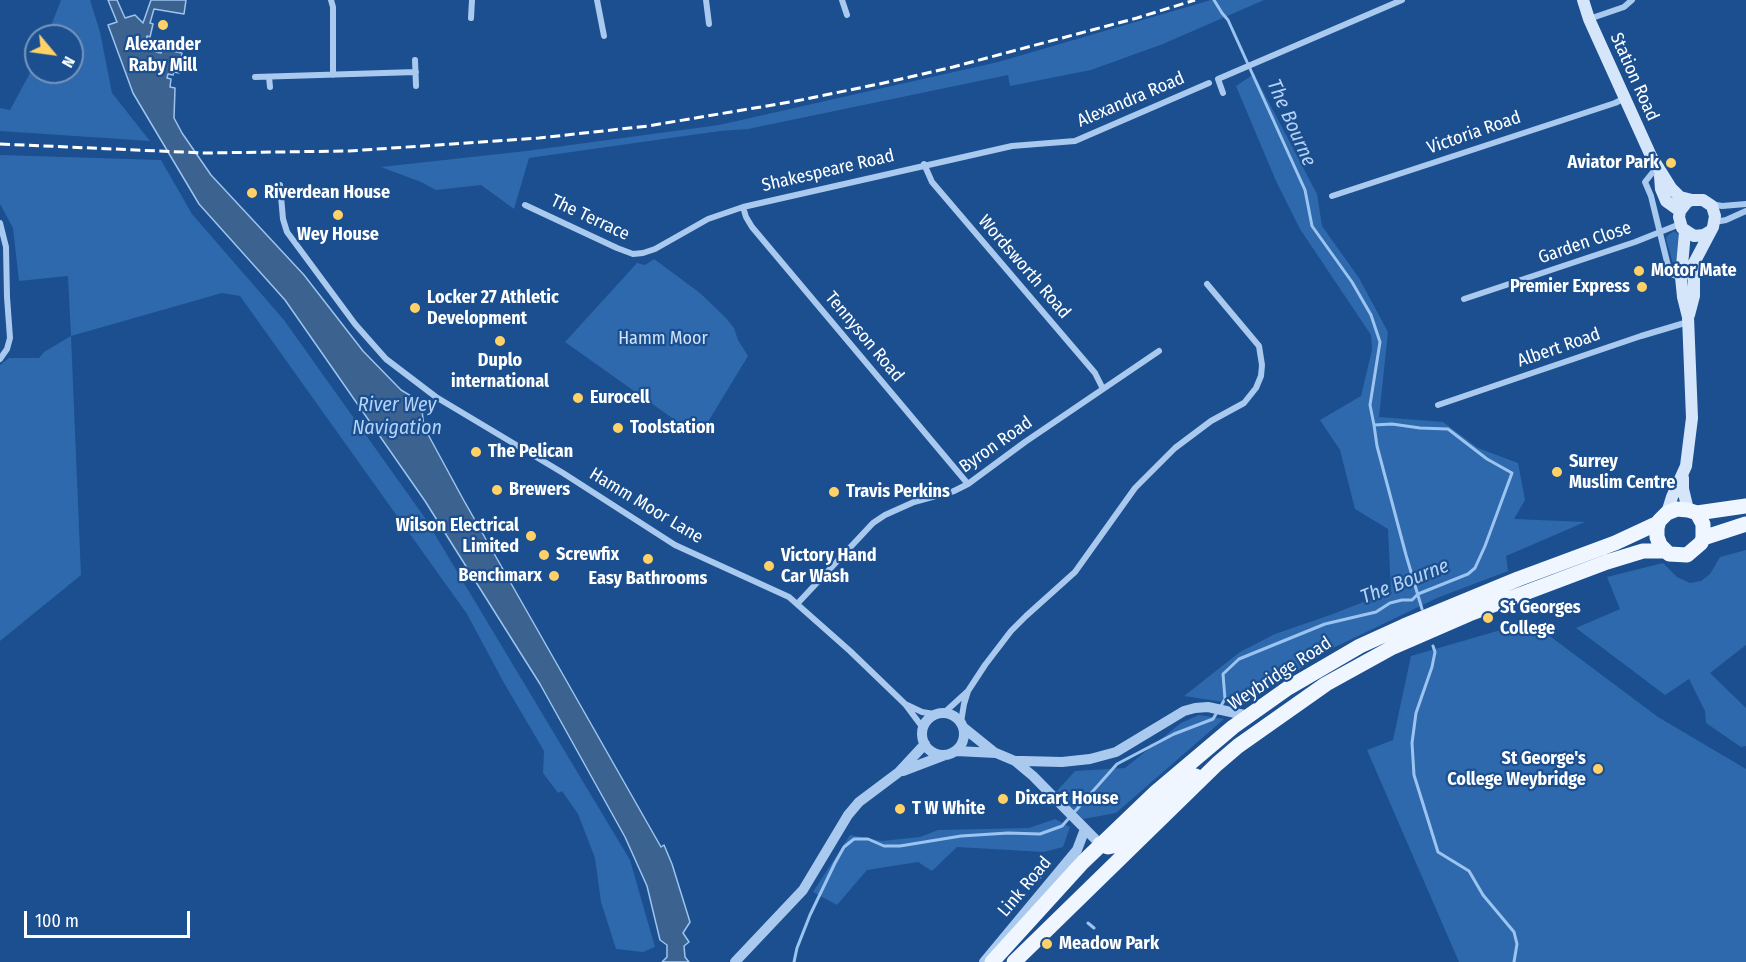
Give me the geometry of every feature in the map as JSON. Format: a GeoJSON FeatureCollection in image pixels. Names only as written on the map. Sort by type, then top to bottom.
{"type":"FeatureCollection","features":[{"type":"Feature","properties":{"kind":"main road","name":"Station Road"},"geometry":{"type":"LineString","coordinates":[[1582,0],[1658,170],[1680,197],[1692,200]]}},
{"type":"Feature","properties":{"kind":"main road","name":"Station Road"},"geometry":{"type":"LineString","coordinates":[[1658,170],[1661,189],[1666,201],[1681,222]]}},
{"type":"Feature","properties":{"kind":"main road"},"geometry":{"type":"LineString","coordinates":[[1683,474],[1683,489],[1693,512],[1703,524],[1703,538],[1697,548],[1687,555],[1673,555],[1665,551],[1658,542],[1656,532],[1683,474],[1689,453],[1692,418],[1689,319],[1694,296],[1687,276],[1681,222],[1687,202],[1703,200],[1714,211],[1712,227],[1687,276]]}},
{"type":"Feature","properties":{"kind":"main road"},"geometry":{"type":"LineString","coordinates":[[1681,222],[1695,236],[1704,235],[1712,227]]}},
{"type":"Feature","properties":{"kind":"main road"},"geometry":{"type":"LineString","coordinates":[[1662,518],[1680,509],[1693,512],[1746,506]]}},
{"type":"Feature","properties":{"kind":"main road","name":"Weybridge Road"},"geometry":{"type":"LineString","coordinates":[[992,962],[1101,844],[1156,792],[1249,716],[1317,671],[1404,626],[1518,579],[1615,543],[1662,518]]}},
{"type":"Feature","properties":{"kind":"main road"},"geometry":{"type":"LineString","coordinates":[[1703,538],[1746,524]]}},
{"type":"Feature","properties":{"kind":"main road","name":"Weybridge Road"},"geometry":{"type":"LineString","coordinates":[[1014,962],[1217,764],[1289,708],[1326,684],[1393,647],[1452,621],[1607,562],[1643,551],[1665,551]]}},
{"type":"Feature","properties":{"kind":"main road"},"geometry":{"type":"LineString","coordinates":[[1101,844],[1108,847],[1113,846],[1174,790],[1217,764]]}},
{"type":"Feature","properties":{"kind":"street"},"geometry":{"type":"LineString","coordinates":[[331,0],[333,7],[333,75]]}},
{"type":"Feature","properties":{"kind":"street"},"geometry":{"type":"LineString","coordinates":[[471,18],[472,0]]}},
{"type":"Feature","properties":{"kind":"street"},"geometry":{"type":"LineString","coordinates":[[597,0],[604,36]]}},
{"type":"Feature","properties":{"kind":"street"},"geometry":{"type":"LineString","coordinates":[[706,0],[709,24]]}},
{"type":"Feature","properties":{"kind":"street"},"geometry":{"type":"LineString","coordinates":[[842,0],[847,15]]}},
{"type":"Feature","properties":{"kind":"street"},"geometry":{"type":"LineString","coordinates":[[1223,93],[1218,80],[1241,68],[1402,0]]}},
{"type":"Feature","properties":{"kind":"street"},"geometry":{"type":"LineString","coordinates":[[1589,19],[1623,7],[1632,0]]}},
{"type":"Feature","properties":{"kind":"street"},"geometry":{"type":"LineString","coordinates":[[416,60],[416,86]]}},
{"type":"Feature","properties":{"kind":"street"},"geometry":{"type":"LineString","coordinates":[[255,77],[416,72]]}},
{"type":"Feature","properties":{"kind":"street"},"geometry":{"type":"LineString","coordinates":[[269,77],[270,87]]}},
{"type":"Feature","properties":{"kind":"street","name":"Alexandra Road"},"geometry":{"type":"LineString","coordinates":[[1029,144],[1076,141],[1209,84]]}},
{"type":"Feature","properties":{"kind":"street","name":"Victoria Road"},"geometry":{"type":"LineString","coordinates":[[1332,196],[1625,98]]}},
{"type":"Feature","properties":{"kind":"street","name":"Shakespeare Road"},"geometry":{"type":"LineString","coordinates":[[643,253],[708,219],[742,207],[924,164],[1029,144]]}},
{"type":"Feature","properties":{"kind":"street","name":"Wordsworth Road"},"geometry":{"type":"LineString","coordinates":[[924,164],[932,182],[1095,373],[1103,389]]}},
{"type":"Feature","properties":{"kind":"street"},"geometry":{"type":"LineString","coordinates":[[1658,170],[1645,182],[1670,274],[1687,276]]}},
{"type":"Feature","properties":{"kind":"street","name":"Hamm Moor Lane"},"geometry":{"type":"LineString","coordinates":[[280,185],[283,219],[292,240],[355,324],[399,370],[436,397],[563,473],[673,543],[772,588],[798,603],[905,704],[923,728]]}},
{"type":"Feature","properties":{"kind":"street"},"geometry":{"type":"LineString","coordinates":[[1708,203],[1722,206],[1746,204]]}},
{"type":"Feature","properties":{"kind":"street","name":"The Terrace"},"geometry":{"type":"LineString","coordinates":[[525,205],[633,254],[643,253]]}},
{"type":"Feature","properties":{"kind":"street","name":"Tennyson Road"},"geometry":{"type":"LineString","coordinates":[[742,207],[752,227],[968,484]]}},
{"type":"Feature","properties":{"kind":"street"},"geometry":{"type":"LineString","coordinates":[[1712,227],[1746,210]]}},
{"type":"Feature","properties":{"kind":"street","name":"Garden Close"},"geometry":{"type":"LineString","coordinates":[[1464,299],[1635,242],[1681,222]]}},
{"type":"Feature","properties":{"kind":"street"},"geometry":{"type":"LineString","coordinates":[[0,223],[6,247],[3,297],[10,338],[7,349],[0,359]]}},
{"type":"Feature","properties":{"kind":"street"},"geometry":{"type":"LineString","coordinates":[[956,751],[964,739],[962,725],[968,691],[985,664],[1011,631],[1075,572],[1135,488],[1175,448],[1211,421],[1244,403],[1256,388],[1261,376],[1262,365],[1259,346],[1207,284]]}},
{"type":"Feature","properties":{"kind":"street","name":"Albert Road"},"geometry":{"type":"LineString","coordinates":[[1438,405],[1689,319]]}},
{"type":"Feature","properties":{"kind":"street","name":"Byron Road"},"geometry":{"type":"LineString","coordinates":[[798,603],[873,523],[914,502],[968,484],[1159,351]]}},
{"type":"Feature","properties":{"kind":"street"},"geometry":{"type":"LineString","coordinates":[[945,755],[933,752],[925,744],[923,728],[927,721],[968,691]]}},
{"type":"Feature","properties":{"kind":"street","name":"Hamm Moor Lane"},"geometry":{"type":"LineString","coordinates":[[905,704],[922,712],[939,713]]}},
{"type":"Feature","properties":{"kind":"street"},"geometry":{"type":"LineString","coordinates":[[899,772],[956,751],[996,753],[1015,760],[1062,762],[1090,759],[1116,752],[1184,711],[1208,707],[1249,716]]}},
{"type":"Feature","properties":{"kind":"street"},"geometry":{"type":"LineString","coordinates":[[939,713],[954,716],[996,753]]}},
{"type":"Feature","properties":{"kind":"street"},"geometry":{"type":"LineString","coordinates":[[735,962],[803,890],[854,808],[899,772],[925,744]]}},
{"type":"Feature","properties":{"kind":"street"},"geometry":{"type":"LineString","coordinates":[[1015,760],[1101,844]]}},
{"type":"Feature","properties":{"kind":"street","name":"Link Road"},"geometry":{"type":"LineString","coordinates":[[984,962],[1077,850],[1085,829]]}},
{"type":"Feature","properties":{"kind":"green space"},"geometry":{"type":"Polygon","coordinates":[[[61,0],[90,0],[100,32],[112,93],[150,141],[0,131],[0,108],[10,110],[24,84],[84,84],[84,24],[52,24],[61,0]]]}},
{"type":"Feature","properties":{"kind":"green space"},"geometry":{"type":"Polygon","coordinates":[[[1211,0],[1264,0],[1163,44],[1091,70],[1010,86],[1008,75],[748,129],[529,158],[514,209],[481,185],[436,190],[381,167],[526,151],[719,125],[998,62],[1211,0]]]}},
{"type":"Feature","properties":{"kind":"green space"},"geometry":{"type":"Polygon","coordinates":[[[1254,74],[1317,194],[1322,226],[1359,278],[1388,332],[1379,417],[1443,422],[1478,448],[1518,463],[1525,500],[1514,519],[1585,522],[1506,556],[1508,571],[1437,598],[1331,649],[1243,705],[1184,696],[1240,652],[1275,634],[1391,591],[1388,529],[1355,509],[1340,450],[1320,420],[1361,396],[1372,350],[1371,335],[1300,229],[1276,181],[1236,86],[1254,74]]]}},
{"type":"Feature","properties":{"kind":"green space"},"geometry":{"type":"Polygon","coordinates":[[[0,155],[161,160],[192,214],[284,320],[425,518],[630,860],[655,947],[643,952],[616,949],[601,902],[595,858],[578,814],[562,791],[558,793],[543,773],[544,751],[467,614],[240,296],[222,293],[71,336],[68,276],[19,281],[13,228],[0,204],[0,155]]]}},
{"type":"Feature","properties":{"kind":"green space"},"geometry":{"type":"Polygon","coordinates":[[[1674,231],[1679,234],[1674,267],[1666,239],[1674,231]]]}},
{"type":"Feature","properties":{"kind":"green space","name":"Hamm Moor"},"geometry":{"type":"Polygon","coordinates":[[[654,259],[700,293],[726,318],[734,328],[748,356],[700,435],[675,420],[565,342],[637,263],[645,265],[654,259]]]}},
{"type":"Feature","properties":{"kind":"green space"},"geometry":{"type":"Polygon","coordinates":[[[71,336],[81,575],[0,641],[0,365],[9,358],[39,358],[44,352],[71,336]]]}},
{"type":"Feature","properties":{"kind":"green space"},"geometry":{"type":"Polygon","coordinates":[[[1746,550],[1746,645],[1710,673],[1746,708],[1746,746],[1741,747],[1706,723],[1705,711],[1689,679],[1665,695],[1576,628],[1620,609],[1607,577],[1663,563],[1677,577],[1690,583],[1701,581],[1710,574],[1720,557],[1746,550]]]}},
{"type":"Feature","properties":{"kind":"green space","name":"St George's College Weybridge"},"geometry":{"type":"Polygon","coordinates":[[[1518,625],[1543,631],[1658,717],[1746,769],[1746,962],[1459,962],[1367,750],[1393,740],[1411,656],[1518,625]]]}},
{"type":"Feature","properties":{"kind":"green space"},"geometry":{"type":"Polygon","coordinates":[[[1199,715],[1224,719],[1116,813],[1083,819],[1056,792],[1075,771],[1125,768],[1181,723],[1199,715]]]}},
{"type":"Feature","properties":{"kind":"green space"},"geometry":{"type":"Polygon","coordinates":[[[1055,819],[1070,827],[1063,847],[1044,852],[957,847],[932,871],[918,862],[867,870],[837,905],[813,892],[850,835],[882,841],[920,837],[938,830],[1029,828],[1055,819]]]}},
{"type":"Feature","properties":{"kind":"water","name":"River Wey Navigation"},"geometry":{"type":"Polygon","coordinates":[[[108,0],[117,0],[125,18],[135,15],[143,23],[151,0],[186,0],[184,14],[154,9],[150,23],[153,24],[150,37],[147,36],[145,46],[161,53],[162,49],[182,53],[179,73],[168,74],[167,78],[171,79],[170,87],[175,88],[174,118],[211,175],[304,275],[363,351],[401,390],[421,402],[424,427],[463,499],[661,847],[664,845],[690,922],[683,933],[689,942],[684,946],[685,957],[689,962],[662,962],[667,957],[667,945],[660,940],[647,886],[625,837],[540,684],[425,501],[285,300],[199,204],[133,93],[108,25],[117,22],[108,0]]]}},
{"type":"Feature","properties":{"kind":"waterway","name":"The Bourne"},"geometry":{"type":"LineString","coordinates":[[794,962],[810,915],[835,863],[844,847],[854,839],[868,839],[884,846],[900,846],[961,836],[1008,833],[1040,834],[1062,826],[1117,764],[1174,734],[1213,719],[1225,699],[1223,674],[1239,659],[1325,624],[1376,612],[1390,603],[1412,600],[1418,594],[1468,574],[1475,568],[1485,546],[1512,473],[1487,459],[1448,429],[1392,424],[1374,425],[1370,405],[1380,342],[1371,315],[1352,282],[1312,226],[1305,190],[1228,20],[1214,0]]}},
{"type":"Feature","properties":{"kind":"waterway"},"geometry":{"type":"LineString","coordinates":[[1374,425],[1377,446],[1422,609]]}},
{"type":"Feature","properties":{"kind":"waterway"},"geometry":{"type":"LineString","coordinates":[[1433,646],[1435,652],[1432,667],[1416,713],[1412,743],[1414,775],[1438,852],[1469,871],[1483,895],[1514,932],[1517,944],[1514,962]]}},
{"type":"Feature","properties":{"kind":"waterway"},"geometry":{"type":"LineString","coordinates":[[1039,869],[1040,877]]}},
{"type":"Feature","properties":{"kind":"waterway"},"geometry":{"type":"LineString","coordinates":[[1088,923],[1094,928]]}},
{"type":"Feature","properties":{"kind":"railway"},"geometry":{"type":"LineString","coordinates":[[0,144],[204,153],[349,151],[539,138],[648,126],[796,101],[953,67],[1137,18],[1195,0]]}},
{"type":"Feature","properties":{"kind":"place","name":"Alexander Raby Mill"},"geometry":{"type":"Point","coordinates":[163,25]}},
{"type":"Feature","properties":{"kind":"place","name":"Aviator Park"},"geometry":{"type":"Point","coordinates":[1671,163]}},
{"type":"Feature","properties":{"kind":"place","name":"Riverdean House"},"geometry":{"type":"Point","coordinates":[252,193]}},
{"type":"Feature","properties":{"kind":"place","name":"Wey House"},"geometry":{"type":"Point","coordinates":[338,215]}},
{"type":"Feature","properties":{"kind":"place","name":"Motor Mate"},"geometry":{"type":"Point","coordinates":[1639,271]}},
{"type":"Feature","properties":{"kind":"place","name":"Premier Express"},"geometry":{"type":"Point","coordinates":[1642,287]}},
{"type":"Feature","properties":{"kind":"place","name":"Locker 27 Athletic Development"},"geometry":{"type":"Point","coordinates":[415,308]}},
{"type":"Feature","properties":{"kind":"place","name":"Duplo international"},"geometry":{"type":"Point","coordinates":[500,341]}},
{"type":"Feature","properties":{"kind":"place","name":"Eurocell"},"geometry":{"type":"Point","coordinates":[578,398]}},
{"type":"Feature","properties":{"kind":"place","name":"Toolstation"},"geometry":{"type":"Point","coordinates":[618,428]}},
{"type":"Feature","properties":{"kind":"place","name":"The Pelican"},"geometry":{"type":"Point","coordinates":[476,452]}},
{"type":"Feature","properties":{"kind":"place","name":"Surrey Muslim Centre"},"geometry":{"type":"Point","coordinates":[1557,472]}},
{"type":"Feature","properties":{"kind":"place","name":"Brewers"},"geometry":{"type":"Point","coordinates":[497,490]}},
{"type":"Feature","properties":{"kind":"place","name":"Travis Perkins"},"geometry":{"type":"Point","coordinates":[834,492]}},
{"type":"Feature","properties":{"kind":"place","name":"Wilson Electrical Limited"},"geometry":{"type":"Point","coordinates":[531,536]}},
{"type":"Feature","properties":{"kind":"place","name":"Screwfix"},"geometry":{"type":"Point","coordinates":[544,555]}},
{"type":"Feature","properties":{"kind":"place","name":"Easy Bathrooms"},"geometry":{"type":"Point","coordinates":[648,559]}},
{"type":"Feature","properties":{"kind":"place","name":"Victory Hand Car Wash"},"geometry":{"type":"Point","coordinates":[769,566]}},
{"type":"Feature","properties":{"kind":"place","name":"Benchmarx"},"geometry":{"type":"Point","coordinates":[554,576]}},
{"type":"Feature","properties":{"kind":"place","name":"St Georges College"},"geometry":{"type":"Point","coordinates":[1488,618]}},
{"type":"Feature","properties":{"kind":"place","name":"St George's College Weybridge"},"geometry":{"type":"Point","coordinates":[1598,769]}},
{"type":"Feature","properties":{"kind":"place","name":"Dixcart House"},"geometry":{"type":"Point","coordinates":[1003,799]}},
{"type":"Feature","properties":{"kind":"place","name":"T W White"},"geometry":{"type":"Point","coordinates":[900,809]}},
{"type":"Feature","properties":{"kind":"place","name":"Meadow Park"},"geometry":{"type":"Point","coordinates":[1047,944]}}]}
